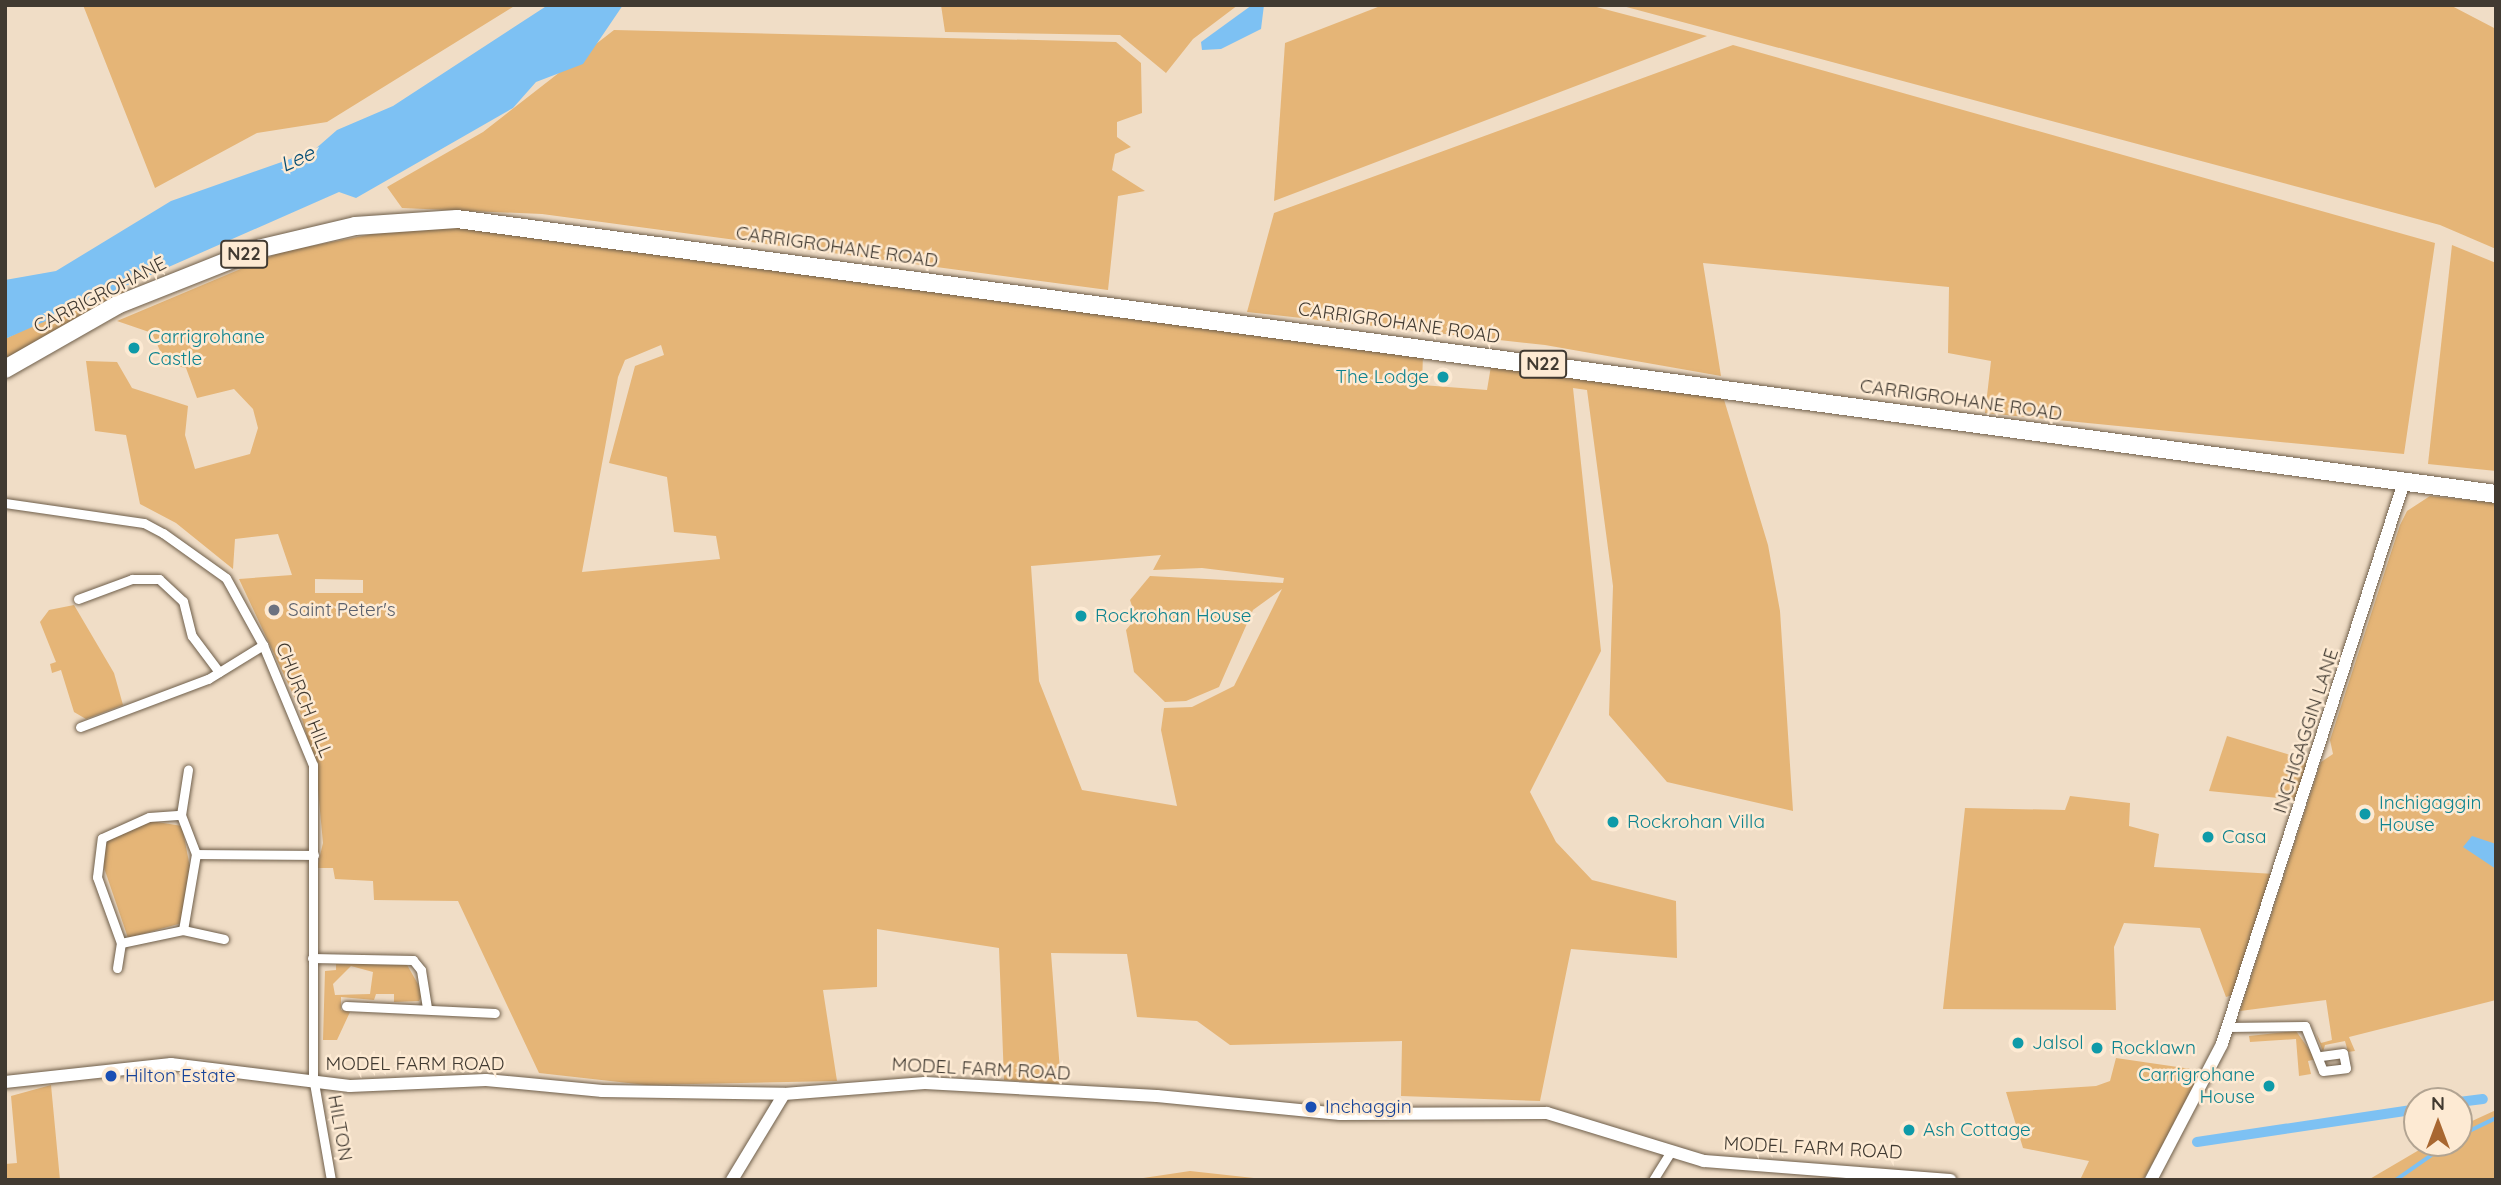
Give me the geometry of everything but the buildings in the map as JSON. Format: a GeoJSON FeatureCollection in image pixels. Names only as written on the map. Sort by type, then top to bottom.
{"type":"FeatureCollection","features":[{"type":"Feature","properties":{"kind":"highway","name":"CARRIGROHANE"},"geometry":{"type":"LineString","coordinates":[[5,369],[117,305],[258,249],[388,221],[505,224]]}},
{"type":"Feature","properties":{"kind":"highway","name":"CARRIGROHANE ROAD"},"geometry":{"type":"LineString","coordinates":[[505,224],[2496,494]]}},
{"type":"Feature","properties":{"kind":"main road","name":"INCHIGAGGIN LANE"},"geometry":{"type":"LineString","coordinates":[[2151,1180],[2228,1027],[2404,482]]}},
{"type":"Feature","properties":{"kind":"main road","name":"MODEL FARM ROAD"},"geometry":{"type":"LineString","coordinates":[[5,1082],[171,1064],[314,1083],[486,1080],[602,1091],[784,1094],[925,1083],[1157,1096],[1340,1114],[1547,1113],[1671,1151],[1718,1162],[1950,1180]]}},
{"type":"Feature","properties":{"kind":"main road"},"geometry":{"type":"LineString","coordinates":[[732,1180],[784,1094]]}},
{"type":"Feature","properties":{"kind":"street","name":"CHURCH HILL"},"geometry":{"type":"LineString","coordinates":[[5,503],[144,523],[163,533],[226,578],[263,645],[313,765],[314,1083]]}},
{"type":"Feature","properties":{"kind":"street"},"geometry":{"type":"LineString","coordinates":[[78,599],[132,579],[159,579],[183,601],[192,636],[219,672]]}},
{"type":"Feature","properties":{"kind":"street"},"geometry":{"type":"LineString","coordinates":[[80,727],[219,672],[263,645]]}},
{"type":"Feature","properties":{"kind":"street"},"geometry":{"type":"LineString","coordinates":[[183,930],[196,855],[181,815],[188,770]]}},
{"type":"Feature","properties":{"kind":"street"},"geometry":{"type":"LineString","coordinates":[[117,968],[121,943],[97,877],[102,838],[149,817],[181,815]]}},
{"type":"Feature","properties":{"kind":"street"},"geometry":{"type":"LineString","coordinates":[[196,855],[314,855]]}},
{"type":"Feature","properties":{"kind":"street"},"geometry":{"type":"LineString","coordinates":[[121,943],[183,930],[224,939]]}},
{"type":"Feature","properties":{"kind":"street"},"geometry":{"type":"LineString","coordinates":[[312,958],[413,960],[421,970],[427,1009]]}},
{"type":"Feature","properties":{"kind":"street"},"geometry":{"type":"LineString","coordinates":[[346,1006],[495,1013]]}},
{"type":"Feature","properties":{"kind":"street"},"geometry":{"type":"LineString","coordinates":[[2228,1027],[2305,1026],[2321,1056]]}},
{"type":"Feature","properties":{"kind":"street","name":"HILTON"},"geometry":{"type":"LineString","coordinates":[[314,1083],[331,1180]]}},
{"type":"Feature","properties":{"kind":"street"},"geometry":{"type":"LineString","coordinates":[[1653,1180],[1671,1151]]}},
{"type":"Feature","properties":{"kind":"shaded area"},"geometry":{"type":"Polygon","coordinates":[[[83,5],[516,5],[327,122],[257,133],[155,188],[83,5]]]}},
{"type":"Feature","properties":{"kind":"shaded area"},"geometry":{"type":"Polygon","coordinates":[[[941,5],[1238,5],[1193,39],[1166,73],[1120,35],[945,32],[941,5]]]}},
{"type":"Feature","properties":{"kind":"shaded area"},"geometry":{"type":"Polygon","coordinates":[[[1383,5],[1589,5],[1707,36],[1274,201],[1285,43],[1383,5]]]}},
{"type":"Feature","properties":{"kind":"shaded area"},"geometry":{"type":"Polygon","coordinates":[[[1619,5],[2450,5],[2496,29],[2496,249],[2440,225],[1619,5]]]}},
{"type":"Feature","properties":{"kind":"shaded area"},"geometry":{"type":"Polygon","coordinates":[[[614,30],[1116,42],[1141,63],[1142,113],[1117,122],[1117,137],[1131,147],[1115,154],[1112,170],[1145,191],[1118,196],[1108,290],[542,214],[402,208],[387,187],[483,132],[614,30]]]}},
{"type":"Feature","properties":{"kind":"shaded area"},"geometry":{"type":"Polygon","coordinates":[[[1733,45],[2435,243],[2404,454],[1985,413],[1991,361],[1948,353],[1949,287],[1703,263],[1721,376],[1545,345],[1247,312],[1274,213],[1733,45]]]}},
{"type":"Feature","properties":{"kind":"shaded area"},"geometry":{"type":"Polygon","coordinates":[[[403,228],[492,228],[1423,354],[1422,385],[1487,390],[1491,366],[1722,393],[1768,545],[1780,611],[1793,811],[1667,782],[1609,715],[1613,586],[1587,390],[1573,388],[1601,651],[1530,792],[1556,842],[1592,880],[1676,901],[1677,958],[1571,949],[1540,1101],[1401,1096],[1402,1041],[1230,1045],[1197,1021],[1137,1017],[1127,954],[1051,953],[1061,1084],[1004,1080],[999,948],[877,929],[877,987],[823,990],[837,1081],[646,1085],[539,1073],[458,901],[374,900],[373,881],[335,879],[333,868],[317,868],[323,843],[316,768],[298,705],[239,579],[292,575],[278,534],[235,539],[233,569],[176,523],[140,504],[126,435],[95,431],[86,361],[117,362],[132,388],[188,406],[185,435],[195,469],[250,454],[258,428],[253,409],[234,389],[197,398],[186,368],[166,364],[152,333],[117,321],[281,252],[403,228]],[[661,345],[625,360],[618,377],[582,572],[720,559],[716,536],[674,532],[667,477],[609,463],[635,366],[664,355],[661,345]],[[1161,555],[1031,566],[1039,681],[1082,790],[1177,806],[1161,730],[1164,708],[1192,707],[1234,686],[1282,589],[1253,610],[1219,687],[1186,701],[1165,702],[1134,672],[1126,630],[1136,618],[1130,600],[1150,576],[1283,583],[1284,578],[1202,568],[1153,570],[1161,555]],[[315,579],[315,593],[363,593],[363,580],[315,579]]]}},
{"type":"Feature","properties":{"kind":"shaded area"},"geometry":{"type":"Polygon","coordinates":[[[2452,245],[2496,263],[2496,471],[2428,464],[2452,245]]]}},
{"type":"Feature","properties":{"kind":"shaded area"},"geometry":{"type":"Polygon","coordinates":[[[109,289],[128,292],[5,359],[5,339],[109,289]]]}},
{"type":"Feature","properties":{"kind":"shaded area"},"geometry":{"type":"Polygon","coordinates":[[[2430,496],[2496,503],[2496,1000],[2349,1037],[2355,1051],[2348,1052],[2345,1041],[2325,1045],[2323,1052],[2316,1033],[2321,1043],[2332,1040],[2326,1000],[2240,1011],[2321,762],[2333,754],[2330,740],[2400,525],[2407,511],[2430,496]]]}},
{"type":"Feature","properties":{"kind":"shaded area"},"geometry":{"type":"Polygon","coordinates":[[[74,605],[114,673],[123,705],[86,719],[74,712],[61,670],[52,673],[50,664],[56,662],[40,622],[49,610],[74,605]]]}},
{"type":"Feature","properties":{"kind":"shaded area"},"geometry":{"type":"Polygon","coordinates":[[[2227,736],[2307,760],[2298,800],[2209,791],[2227,736]]]}},
{"type":"Feature","properties":{"kind":"shaded area"},"geometry":{"type":"Polygon","coordinates":[[[2070,796],[2130,803],[2129,826],[2159,834],[2154,867],[2275,874],[2236,994],[2226,997],[2200,928],[2124,923],[2114,947],[2116,1010],[1943,1009],[1965,808],[2065,810],[2070,796]]]}},
{"type":"Feature","properties":{"kind":"shaded area"},"geometry":{"type":"Polygon","coordinates":[[[151,821],[182,826],[193,883],[182,923],[128,938],[100,856],[109,839],[151,821]]]}},
{"type":"Feature","properties":{"kind":"shaded area"},"geometry":{"type":"Polygon","coordinates":[[[406,963],[423,993],[419,1001],[394,1002],[394,994],[376,994],[374,1000],[341,997],[341,1010],[350,1012],[337,1040],[323,1040],[325,971],[336,970],[336,964],[406,963]],[[351,966],[333,984],[335,995],[370,994],[373,972],[351,966]]]}},
{"type":"Feature","properties":{"kind":"shaded area"},"geometry":{"type":"Polygon","coordinates":[[[2296,1031],[2316,1059],[2308,1061],[2311,1074],[2299,1076],[2296,1039],[2250,1042],[2249,1036],[2296,1031]]]}},
{"type":"Feature","properties":{"kind":"shaded area"},"geometry":{"type":"Polygon","coordinates":[[[2116,1058],[2205,1071],[2143,1180],[2080,1180],[2089,1161],[2023,1148],[2006,1092],[2096,1086],[2110,1081],[2116,1058]]]}},
{"type":"Feature","properties":{"kind":"shaded area"},"geometry":{"type":"Polygon","coordinates":[[[51,1085],[60,1180],[6,1180],[5,1164],[17,1163],[11,1096],[51,1085]]]}},
{"type":"Feature","properties":{"kind":"shaded area"},"geometry":{"type":"Polygon","coordinates":[[[2496,1110],[2496,1180],[2368,1180],[2407,1157],[2473,1157],[2473,1121],[2496,1110]]]}},
{"type":"Feature","properties":{"kind":"shaded area"},"geometry":{"type":"Polygon","coordinates":[[[1190,1171],[1272,1180],[1130,1180],[1190,1171]]]}},
{"type":"Feature","properties":{"kind":"water","name":"Lee"},"geometry":{"type":"Polygon","coordinates":[[[548,5],[623,5],[583,64],[536,82],[513,108],[356,198],[339,192],[5,339],[5,280],[56,271],[171,201],[313,151],[337,130],[393,106],[548,5]]]}},
{"type":"Feature","properties":{"kind":"water"},"geometry":{"type":"Polygon","coordinates":[[[1252,5],[1264,5],[1261,29],[1221,49],[1202,50],[1201,42],[1252,5]]]}},
{"type":"Feature","properties":{"kind":"water"},"geometry":{"type":"Polygon","coordinates":[[[2472,836],[2496,844],[2496,869],[2463,847],[2472,836]]]}},
{"type":"Feature","properties":{"kind":"waterway"},"geometry":{"type":"LineString","coordinates":[[2473,1100],[2483,1099]]}},
{"type":"Feature","properties":{"kind":"waterway"},"geometry":{"type":"LineString","coordinates":[[2197,1142],[2403,1111]]}},
{"type":"Feature","properties":{"kind":"waterway"},"geometry":{"type":"LineString","coordinates":[[2473,1129],[2496,1118]]}},
{"type":"Feature","properties":{"kind":"waterway"},"geometry":{"type":"LineString","coordinates":[[2396,1180],[2429,1157]]}},
{"type":"Feature","properties":{"kind":"place","name":"Carrigrohane Castle"},"geometry":{"type":"Point","coordinates":[134,348]}},
{"type":"Feature","properties":{"kind":"place","name":"The Lodge"},"geometry":{"type":"Point","coordinates":[1443,377]}},
{"type":"Feature","properties":{"kind":"place","name":"Saint Peter's"},"geometry":{"type":"Point","coordinates":[274,610]}},
{"type":"Feature","properties":{"kind":"place","name":"Rockrohan House"},"geometry":{"type":"Point","coordinates":[1081,616]}},
{"type":"Feature","properties":{"kind":"place","name":"Inchigaggin House"},"geometry":{"type":"Point","coordinates":[2365,814]}},
{"type":"Feature","properties":{"kind":"place","name":"Rockrohan Villa"},"geometry":{"type":"Point","coordinates":[1613,822]}},
{"type":"Feature","properties":{"kind":"place","name":"Casa"},"geometry":{"type":"Point","coordinates":[2208,837]}},
{"type":"Feature","properties":{"kind":"place","name":"Jalsol"},"geometry":{"type":"Point","coordinates":[2018,1043]}},
{"type":"Feature","properties":{"kind":"place","name":"Rocklawn"},"geometry":{"type":"Point","coordinates":[2097,1048]}},
{"type":"Feature","properties":{"kind":"place","name":"Hilton Estate"},"geometry":{"type":"Point","coordinates":[111,1076]}},
{"type":"Feature","properties":{"kind":"place","name":"Carrigrohane House"},"geometry":{"type":"Point","coordinates":[2269,1086]}},
{"type":"Feature","properties":{"kind":"place","name":"Inchaggin"},"geometry":{"type":"Point","coordinates":[1311,1107]}},
{"type":"Feature","properties":{"kind":"place","name":"Ash Cottage"},"geometry":{"type":"Point","coordinates":[1909,1130]}}]}
